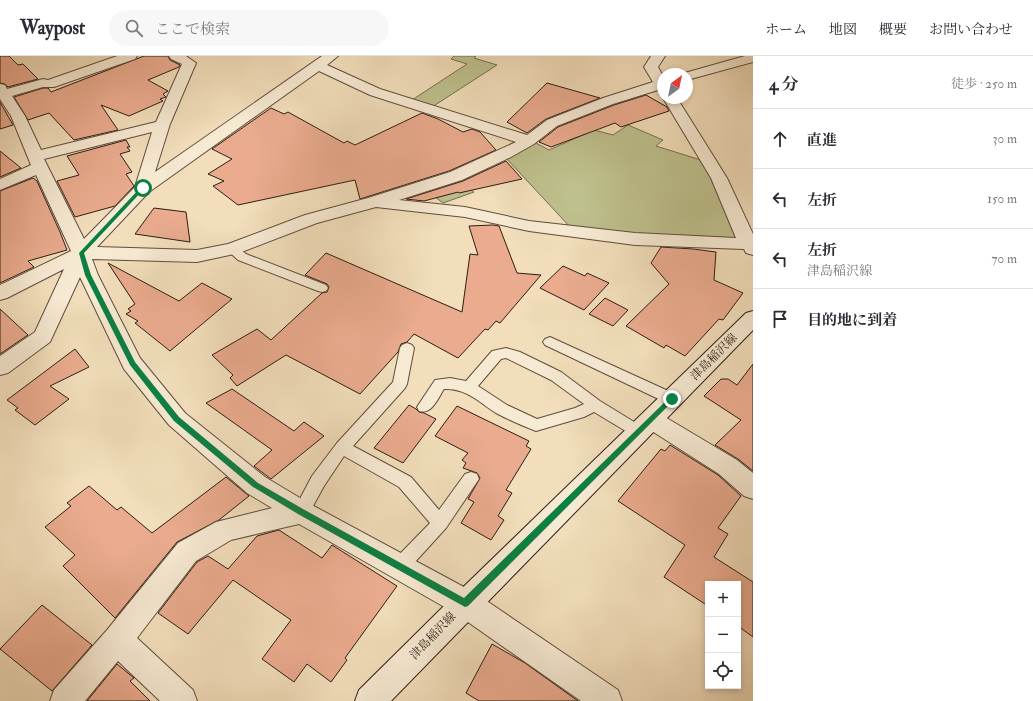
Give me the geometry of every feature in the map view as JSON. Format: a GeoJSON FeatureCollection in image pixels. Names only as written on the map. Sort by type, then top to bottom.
{"type":"FeatureCollection","features":[{"type":"Feature","properties":{"kind":"street"},"geometry":{"type":"LineString","coordinates":[[130,56],[49,84],[1,92],[18,116],[81,253],[88,275],[132,364],[177,419],[256,485],[300,512],[465,603],[607,701]]}},
{"type":"Feature","properties":{"kind":"street"},"geometry":{"type":"LineString","coordinates":[[176,56],[189,63]]}},
{"type":"Feature","properties":{"kind":"street"},"geometry":{"type":"LineString","coordinates":[[143,188],[146,170],[161,125],[189,63],[203,56]]}},
{"type":"Feature","properties":{"kind":"street"},"geometry":{"type":"LineString","coordinates":[[0,368],[43,337],[81,253],[143,188],[331,56]]}},
{"type":"Feature","properties":{"kind":"street"},"geometry":{"type":"LineString","coordinates":[[657,78],[650,67],[658,56]]}},
{"type":"Feature","properties":{"kind":"street"},"geometry":{"type":"LineString","coordinates":[[693,74],[753,58]]}},
{"type":"Feature","properties":{"kind":"street"},"geometry":{"type":"LineString","coordinates":[[317,65],[375,92],[529,141]]}},
{"type":"Feature","properties":{"kind":"street"},"geometry":{"type":"LineString","coordinates":[[0,293],[81,253],[198,256],[232,249],[310,219],[374,202],[456,176],[505,154],[529,141],[552,123],[608,101],[657,90]]}},
{"type":"Feature","properties":{"kind":"street"},"geometry":{"type":"LineString","coordinates":[[374,202],[465,212],[529,226],[635,240],[752,246],[718,178],[674,104]]}},
{"type":"Feature","properties":{"kind":"street"},"geometry":{"type":"LineString","coordinates":[[0,185],[38,162],[161,125]]}},
{"type":"Feature","properties":{"kind":"street","name":"津島稲沢線"},"geometry":{"type":"LineString","coordinates":[[370,701],[465,603],[646,426],[753,318]]}},
{"type":"Feature","properties":{"kind":"street"},"geometry":{"type":"LineString","coordinates":[[646,426],[728,467],[753,488]]}},
{"type":"Feature","properties":{"kind":"street"},"geometry":{"type":"LineString","coordinates":[[65,701],[117,640],[187,552],[225,530],[300,512]]}},
{"type":"Feature","properties":{"kind":"street"},"geometry":{"type":"LineString","coordinates":[[117,640],[182,701]]}},
{"type":"Feature","properties":{"kind":"lane"},"geometry":{"type":"LineString","coordinates":[[232,249],[242,257],[322,288]]}},
{"type":"Feature","properties":{"kind":"lane"},"geometry":{"type":"LineString","coordinates":[[550,342],[672,399]]}},
{"type":"Feature","properties":{"kind":"lane"},"geometry":{"type":"LineString","coordinates":[[300,512],[318,481],[342,447],[400,384],[407,348]]}},
{"type":"Feature","properties":{"kind":"lane"},"geometry":{"type":"LineString","coordinates":[[469,387],[497,355],[506,354],[515,356],[556,376],[595,405],[646,426]]}},
{"type":"Feature","properties":{"kind":"lane"},"geometry":{"type":"LineString","coordinates":[[424,407],[440,384],[452,382],[469,387],[503,409],[536,425],[579,414],[595,405]]}},
{"type":"Feature","properties":{"kind":"lane"},"geometry":{"type":"LineString","coordinates":[[342,447],[405,482],[440,523]]}},
{"type":"Feature","properties":{"kind":"lane"},"geometry":{"type":"LineString","coordinates":[[399,567],[440,523],[471,480]]}},
{"type":"Feature","properties":{"kind":"green space"},"geometry":{"type":"Polygon","coordinates":[[[454,56],[476,56],[474,58],[497,65],[432,107],[412,100],[467,64],[451,59],[454,56]]]}},
{"type":"Feature","properties":{"kind":"green space"},"geometry":{"type":"Polygon","coordinates":[[[628,125],[663,140],[656,146],[704,161],[740,241],[628,236],[571,228],[506,158],[534,142],[549,150],[594,130],[613,135],[628,125]]]}},
{"type":"Feature","properties":{"kind":"green space"},"geometry":{"type":"Polygon","coordinates":[[[458,179],[474,192],[443,203],[426,190],[458,179]]]}},
{"type":"Feature","properties":{"kind":"building"},"geometry":{"type":"Polygon","coordinates":[[[0,56],[9,56],[18,65],[23,64],[38,79],[8,87],[5,84],[0,83],[0,56]]]}},
{"type":"Feature","properties":{"kind":"building"},"geometry":{"type":"Polygon","coordinates":[[[144,56],[168,56],[170,60],[180,65],[179,67],[148,80],[168,91],[163,94],[166,97],[160,99],[163,101],[129,116],[101,105],[118,130],[74,140],[49,113],[28,120],[14,97],[43,88],[48,88],[51,92],[144,56]]]}},
{"type":"Feature","properties":{"kind":"building"},"geometry":{"type":"Polygon","coordinates":[[[547,83],[600,98],[546,119],[527,133],[507,122],[547,83]]]}},
{"type":"Feature","properties":{"kind":"building"},"geometry":{"type":"Polygon","coordinates":[[[646,95],[657,101],[657,104],[662,104],[667,107],[669,111],[621,127],[615,123],[551,147],[539,142],[558,127],[614,105],[646,95]]]}},
{"type":"Feature","properties":{"kind":"building"},"geometry":{"type":"Polygon","coordinates":[[[0,102],[13,125],[0,129],[0,102]]]}},
{"type":"Feature","properties":{"kind":"building"},"geometry":{"type":"Polygon","coordinates":[[[271,108],[284,114],[288,112],[344,143],[347,141],[355,145],[422,113],[438,119],[463,132],[472,129],[480,132],[496,150],[449,171],[360,199],[355,180],[238,205],[213,186],[224,181],[208,174],[232,159],[212,149],[271,108]]]}},
{"type":"Feature","properties":{"kind":"building"},"geometry":{"type":"Polygon","coordinates":[[[126,140],[130,147],[127,147],[130,151],[120,154],[132,172],[126,174],[134,186],[115,206],[75,217],[57,181],[79,175],[67,156],[126,140]]]}},
{"type":"Feature","properties":{"kind":"building"},"geometry":{"type":"Polygon","coordinates":[[[0,151],[21,168],[0,177],[0,151]]]}},
{"type":"Feature","properties":{"kind":"building"},"geometry":{"type":"Polygon","coordinates":[[[506,161],[522,179],[458,192],[424,201],[406,199],[463,181],[506,161]]]}},
{"type":"Feature","properties":{"kind":"building"},"geometry":{"type":"Polygon","coordinates":[[[33,178],[37,181],[67,250],[28,261],[34,267],[0,283],[0,191],[33,178]]]}},
{"type":"Feature","properties":{"kind":"building"},"geometry":{"type":"Polygon","coordinates":[[[154,208],[186,212],[190,242],[135,234],[154,208]]]}},
{"type":"Feature","properties":{"kind":"building"},"geometry":{"type":"Polygon","coordinates":[[[469,226],[499,226],[517,273],[541,275],[500,323],[496,321],[488,330],[485,329],[458,358],[414,334],[407,342],[401,344],[398,352],[360,394],[286,355],[237,386],[230,378],[233,375],[212,355],[257,329],[271,340],[322,293],[327,292],[329,287],[327,284],[305,275],[326,253],[462,312],[470,254],[478,255],[469,226]]]}},
{"type":"Feature","properties":{"kind":"building"},"geometry":{"type":"Polygon","coordinates":[[[661,247],[716,252],[714,280],[743,293],[723,320],[719,319],[685,356],[666,345],[664,348],[626,326],[669,284],[651,263],[661,247]]]}},
{"type":"Feature","properties":{"kind":"building"},"geometry":{"type":"Polygon","coordinates":[[[108,263],[179,301],[202,283],[232,299],[170,351],[135,323],[138,321],[126,314],[131,311],[128,309],[135,304],[108,263]]]}},
{"type":"Feature","properties":{"kind":"building"},"geometry":{"type":"Polygon","coordinates":[[[563,266],[585,276],[587,273],[609,283],[584,310],[540,288],[563,266]]]}},
{"type":"Feature","properties":{"kind":"building"},"geometry":{"type":"Polygon","coordinates":[[[605,298],[628,310],[613,326],[589,314],[605,298]]]}},
{"type":"Feature","properties":{"kind":"building"},"geometry":{"type":"Polygon","coordinates":[[[0,309],[28,335],[0,354],[0,309]]]}},
{"type":"Feature","properties":{"kind":"building"},"geometry":{"type":"Polygon","coordinates":[[[75,349],[89,367],[50,386],[69,399],[35,425],[15,410],[18,408],[7,400],[75,349]]]}},
{"type":"Feature","properties":{"kind":"building"},"geometry":{"type":"Polygon","coordinates":[[[753,364],[753,471],[738,459],[715,445],[741,420],[704,396],[721,379],[728,379],[737,385],[753,364]]]}},
{"type":"Feature","properties":{"kind":"building"},"geometry":{"type":"Polygon","coordinates":[[[232,389],[294,431],[304,422],[324,436],[271,479],[254,466],[272,450],[206,403],[232,389]]]}},
{"type":"Feature","properties":{"kind":"building"},"geometry":{"type":"Polygon","coordinates":[[[409,405],[419,412],[436,419],[403,463],[374,448],[409,405]]]}},
{"type":"Feature","properties":{"kind":"building"},"geometry":{"type":"Polygon","coordinates":[[[457,406],[529,441],[526,446],[531,449],[506,490],[512,493],[498,516],[504,520],[491,540],[461,523],[474,502],[468,499],[480,478],[477,473],[463,468],[466,463],[462,460],[468,453],[435,436],[457,406]]]}},
{"type":"Feature","properties":{"kind":"building"},"geometry":{"type":"Polygon","coordinates":[[[670,445],[718,475],[741,496],[718,528],[728,534],[714,557],[753,582],[753,637],[741,628],[741,581],[705,581],[705,604],[664,577],[685,545],[618,501],[661,449],[665,451],[670,445]]]}},
{"type":"Feature","properties":{"kind":"building"},"geometry":{"type":"Polygon","coordinates":[[[226,477],[249,496],[219,520],[177,542],[115,618],[63,566],[75,555],[45,527],[71,506],[67,503],[89,486],[117,510],[121,507],[152,533],[226,477]]]}},
{"type":"Feature","properties":{"kind":"building"},"geometry":{"type":"Polygon","coordinates":[[[279,530],[322,558],[332,545],[397,586],[345,658],[347,660],[331,682],[307,664],[294,682],[262,659],[291,620],[233,580],[188,634],[158,613],[197,562],[208,556],[228,569],[257,536],[279,530]]]}},
{"type":"Feature","properties":{"kind":"building"},"geometry":{"type":"Polygon","coordinates":[[[42,605],[92,645],[52,691],[0,649],[42,605]]]}},
{"type":"Feature","properties":{"kind":"building"},"geometry":{"type":"Polygon","coordinates":[[[492,644],[525,663],[578,701],[479,701],[466,693],[492,644]]]}},
{"type":"Feature","properties":{"kind":"building"},"geometry":{"type":"Polygon","coordinates":[[[117,664],[134,678],[130,681],[150,701],[87,701],[117,664]]]}},
{"type":"Feature","properties":{"kind":"route"},"geometry":{"type":"LineString","coordinates":[[143,188],[81,253],[88,275],[132,364],[177,419],[256,485],[300,512],[465,603],[672,399]]}}]}
